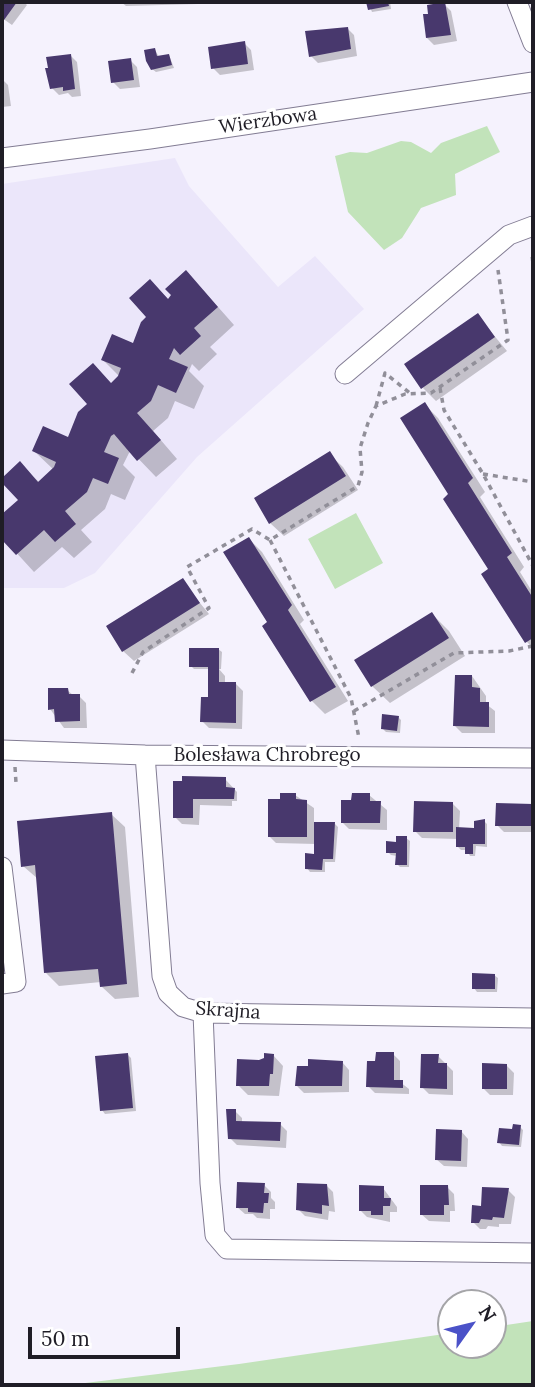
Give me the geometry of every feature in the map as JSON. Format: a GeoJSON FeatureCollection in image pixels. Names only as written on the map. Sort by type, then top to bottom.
{"type":"FeatureCollection","features":[{"type":"Feature","properties":{"kind":"street"},"geometry":{"type":"LineString","coordinates":[[517,2],[533,43]]}},
{"type":"Feature","properties":{"kind":"street","name":"Wierzbowa"},"geometry":{"type":"LineString","coordinates":[[2,158],[150,139],[533,82]]}},
{"type":"Feature","properties":{"kind":"street"},"geometry":{"type":"LineString","coordinates":[[345,374],[509,235],[533,226]]}},
{"type":"Feature","properties":{"kind":"street","name":"Bolesława Chrobrego"},"geometry":{"type":"LineString","coordinates":[[8,757],[145,755],[533,758]]}},
{"type":"Feature","properties":{"kind":"street","name":"Skrajna"},"geometry":{"type":"LineString","coordinates":[[145,755],[162,976],[168,993],[183,1007],[203,1013],[533,1018]]}},
{"type":"Feature","properties":{"kind":"street"},"geometry":{"type":"LineString","coordinates":[[2,867],[16,982],[2,984]]}},
{"type":"Feature","properties":{"kind":"street"},"geometry":{"type":"LineString","coordinates":[[203,1013],[211,1196],[215,1234],[227,1249],[533,1253]]}},
{"type":"Feature","properties":{"kind":"path"},"geometry":{"type":"LineString","coordinates":[[376,406],[405,394],[431,393],[508,340],[498,269],[502,241]]}},
{"type":"Feature","properties":{"kind":"path"},"geometry":{"type":"LineString","coordinates":[[270,540],[358,486],[362,472],[360,448],[385,373],[411,394]]}},
{"type":"Feature","properties":{"kind":"path"},"geometry":{"type":"LineString","coordinates":[[440,388],[444,410],[483,474],[533,566]]}},
{"type":"Feature","properties":{"kind":"path"},"geometry":{"type":"LineString","coordinates":[[483,474],[533,482]]}},
{"type":"Feature","properties":{"kind":"path"},"geometry":{"type":"LineString","coordinates":[[132,673],[143,652],[209,608],[187,567],[252,529],[270,540],[345,686],[354,712],[360,756]]}},
{"type":"Feature","properties":{"kind":"path"},"geometry":{"type":"LineString","coordinates":[[354,712],[454,653],[509,651],[533,646]]}},
{"type":"Feature","properties":{"kind":"path"},"geometry":{"type":"LineString","coordinates":[[8,757],[16,783]]}},
{"type":"Feature","properties":{"kind":"shaded area"},"geometry":{"type":"Polygon","coordinates":[[[175,158],[189,186],[278,287],[315,256],[364,309],[197,457],[95,573],[64,588],[2,588],[2,184],[175,158]]]}},
{"type":"Feature","properties":{"kind":"green space"},"geometry":{"type":"Polygon","coordinates":[[[487,126],[500,152],[455,174],[456,195],[421,208],[402,238],[384,250],[348,212],[335,156],[350,152],[367,153],[401,141],[411,142],[431,153],[441,143],[487,126]]]}},
{"type":"Feature","properties":{"kind":"green space"},"geometry":{"type":"Polygon","coordinates":[[[356,513],[383,563],[335,589],[308,539],[356,513]]]}},
{"type":"Feature","properties":{"kind":"green space"},"geometry":{"type":"Polygon","coordinates":[[[533,1321],[533,1385],[69,1385],[437,1335],[437,1359],[507,1359],[507,1325],[533,1321]]]}},
{"type":"Feature","properties":{"kind":"building"},"geometry":{"type":"Polygon","coordinates":[[[2,2],[17,2],[4,20],[2,18],[2,2]]]}},
{"type":"Feature","properties":{"kind":"building"},"geometry":{"type":"Polygon","coordinates":[[[366,2],[388,2],[389,6],[368,10],[366,2]]]}},
{"type":"Feature","properties":{"kind":"building"},"geometry":{"type":"Polygon","coordinates":[[[445,2],[451,35],[426,38],[423,14],[428,14],[427,5],[445,2]]]}},
{"type":"Feature","properties":{"kind":"building"},"geometry":{"type":"Polygon","coordinates":[[[348,27],[351,49],[309,57],[305,31],[348,27]]]}},
{"type":"Feature","properties":{"kind":"building"},"geometry":{"type":"Polygon","coordinates":[[[245,41],[248,64],[211,69],[208,47],[245,41]]]}},
{"type":"Feature","properties":{"kind":"building"},"geometry":{"type":"Polygon","coordinates":[[[155,48],[157,56],[169,54],[172,65],[151,70],[144,50],[155,48]]]}},
{"type":"Feature","properties":{"kind":"building"},"geometry":{"type":"Polygon","coordinates":[[[71,54],[75,89],[50,89],[45,68],[48,68],[46,57],[71,54]]]}},
{"type":"Feature","properties":{"kind":"building"},"geometry":{"type":"Polygon","coordinates":[[[131,58],[134,80],[111,83],[108,61],[131,58]]]}},
{"type":"Feature","properties":{"kind":"building"},"geometry":{"type":"Polygon","coordinates":[[[186,270],[218,307],[194,328],[201,336],[180,355],[174,348],[169,359],[188,367],[176,393],[158,385],[151,401],[137,413],[161,440],[137,461],[114,434],[111,436],[104,452],[119,458],[108,484],[93,478],[87,492],[65,511],[76,524],[55,542],[44,530],[16,555],[2,540],[2,514],[18,500],[2,483],[2,478],[20,461],[38,482],[54,467],[56,462],[32,451],[43,426],[68,437],[78,412],[87,404],[69,384],[93,363],[111,383],[121,368],[101,360],[112,334],[133,343],[141,322],[146,317],[129,298],[150,279],[168,299],[171,295],[165,289],[186,270]]]}},
{"type":"Feature","properties":{"kind":"building"},"geometry":{"type":"Polygon","coordinates":[[[478,313],[495,337],[421,389],[404,364],[478,313]]]}},
{"type":"Feature","properties":{"kind":"building"},"geometry":{"type":"Polygon","coordinates":[[[425,402],[473,478],[468,483],[512,553],[507,557],[533,598],[533,638],[525,643],[481,574],[488,569],[443,499],[448,494],[400,418],[425,402]]]}},
{"type":"Feature","properties":{"kind":"building"},"geometry":{"type":"Polygon","coordinates":[[[330,451],[346,476],[269,524],[254,498],[330,451]]]}},
{"type":"Feature","properties":{"kind":"building"},"geometry":{"type":"Polygon","coordinates":[[[249,537],[292,605],[288,610],[336,687],[310,702],[262,626],[267,622],[223,552],[249,537]]]}},
{"type":"Feature","properties":{"kind":"building"},"geometry":{"type":"Polygon","coordinates":[[[183,578],[200,603],[122,652],[106,626],[183,578]]]}},
{"type":"Feature","properties":{"kind":"building"},"geometry":{"type":"Polygon","coordinates":[[[432,612],[449,638],[371,687],[354,660],[432,612]]]}},
{"type":"Feature","properties":{"kind":"building"},"geometry":{"type":"Polygon","coordinates":[[[189,648],[219,648],[219,682],[236,682],[236,723],[200,722],[201,697],[208,697],[208,667],[189,667],[189,648]]]}},
{"type":"Feature","properties":{"kind":"building"},"geometry":{"type":"Polygon","coordinates":[[[455,675],[472,675],[472,687],[480,688],[480,702],[489,702],[489,727],[453,726],[455,675]]]}},
{"type":"Feature","properties":{"kind":"building"},"geometry":{"type":"Polygon","coordinates":[[[48,688],[68,688],[69,694],[80,694],[80,721],[55,722],[54,709],[48,710],[48,688]]]}},
{"type":"Feature","properties":{"kind":"building"},"geometry":{"type":"Polygon","coordinates":[[[382,714],[399,716],[397,731],[381,729],[382,714]]]}},
{"type":"Feature","properties":{"kind":"building"},"geometry":{"type":"Polygon","coordinates":[[[182,776],[226,777],[226,787],[235,788],[234,799],[193,799],[193,818],[173,818],[173,781],[182,781],[182,776]]]}},
{"type":"Feature","properties":{"kind":"building"},"geometry":{"type":"Polygon","coordinates":[[[280,793],[296,793],[296,799],[307,800],[307,837],[268,837],[268,799],[280,799],[280,793]]]}},
{"type":"Feature","properties":{"kind":"building"},"geometry":{"type":"Polygon","coordinates":[[[352,793],[370,793],[370,801],[381,801],[380,823],[341,823],[341,800],[351,800],[352,793]]]}},
{"type":"Feature","properties":{"kind":"building"},"geometry":{"type":"Polygon","coordinates":[[[414,801],[453,802],[453,832],[413,832],[414,801]]]}},
{"type":"Feature","properties":{"kind":"building"},"geometry":{"type":"Polygon","coordinates":[[[496,803],[533,804],[533,826],[495,826],[496,803]]]}},
{"type":"Feature","properties":{"kind":"building"},"geometry":{"type":"Polygon","coordinates":[[[112,812],[127,984],[100,987],[98,969],[44,973],[35,865],[21,867],[17,821],[112,812]]]}},
{"type":"Feature","properties":{"kind":"building"},"geometry":{"type":"Polygon","coordinates":[[[485,819],[485,844],[473,844],[473,854],[465,854],[465,847],[456,847],[456,827],[474,828],[474,821],[485,819]]]}},
{"type":"Feature","properties":{"kind":"building"},"geometry":{"type":"Polygon","coordinates":[[[314,822],[335,822],[333,859],[323,859],[322,870],[305,869],[305,853],[314,854],[314,822]]]}},
{"type":"Feature","properties":{"kind":"building"},"geometry":{"type":"Polygon","coordinates":[[[396,836],[407,836],[407,865],[395,865],[396,853],[386,853],[386,841],[396,842],[396,836]]]}},
{"type":"Feature","properties":{"kind":"building"},"geometry":{"type":"Polygon","coordinates":[[[472,973],[495,974],[495,989],[472,989],[472,973]]]}},
{"type":"Feature","properties":{"kind":"building"},"geometry":{"type":"Polygon","coordinates":[[[376,1052],[394,1052],[394,1080],[403,1080],[403,1088],[366,1087],[367,1061],[375,1061],[376,1052]]]}},
{"type":"Feature","properties":{"kind":"building"},"geometry":{"type":"Polygon","coordinates":[[[128,1053],[133,1108],[100,1111],[95,1056],[128,1053]]]}},
{"type":"Feature","properties":{"kind":"building"},"geometry":{"type":"Polygon","coordinates":[[[264,1053],[274,1054],[269,1086],[236,1086],[237,1059],[259,1060],[264,1058],[264,1053]]]}},
{"type":"Feature","properties":{"kind":"building"},"geometry":{"type":"Polygon","coordinates":[[[421,1054],[439,1054],[438,1063],[447,1063],[447,1089],[420,1088],[421,1054]]]}},
{"type":"Feature","properties":{"kind":"building"},"geometry":{"type":"Polygon","coordinates":[[[308,1059],[343,1061],[342,1086],[295,1086],[297,1066],[308,1066],[308,1059]]]}},
{"type":"Feature","properties":{"kind":"building"},"geometry":{"type":"Polygon","coordinates":[[[482,1063],[507,1064],[507,1089],[482,1089],[482,1063]]]}},
{"type":"Feature","properties":{"kind":"building"},"geometry":{"type":"Polygon","coordinates":[[[226,1109],[236,1109],[236,1121],[281,1122],[280,1141],[228,1139],[226,1109]]]}},
{"type":"Feature","properties":{"kind":"building"},"geometry":{"type":"Polygon","coordinates":[[[513,1124],[521,1125],[519,1145],[497,1143],[499,1128],[512,1129],[513,1124]]]}},
{"type":"Feature","properties":{"kind":"building"},"geometry":{"type":"Polygon","coordinates":[[[436,1129],[462,1130],[461,1161],[435,1160],[436,1129]]]}},
{"type":"Feature","properties":{"kind":"building"},"geometry":{"type":"Polygon","coordinates":[[[237,1182],[265,1183],[264,1193],[269,1193],[263,1213],[248,1212],[248,1208],[236,1208],[237,1182]]]}},
{"type":"Feature","properties":{"kind":"building"},"geometry":{"type":"Polygon","coordinates":[[[297,1183],[327,1184],[329,1206],[322,1205],[322,1214],[296,1210],[297,1183]]]}},
{"type":"Feature","properties":{"kind":"building"},"geometry":{"type":"Polygon","coordinates":[[[359,1185],[384,1186],[384,1198],[391,1198],[390,1206],[383,1206],[383,1215],[359,1211],[359,1185]]]}},
{"type":"Feature","properties":{"kind":"building"},"geometry":{"type":"Polygon","coordinates":[[[420,1185],[448,1185],[449,1205],[444,1205],[444,1215],[420,1215],[420,1185]]]}},
{"type":"Feature","properties":{"kind":"building"},"geometry":{"type":"Polygon","coordinates":[[[482,1187],[509,1188],[504,1218],[493,1217],[492,1220],[481,1219],[479,1223],[471,1223],[472,1205],[481,1206],[482,1187]]]}}]}
